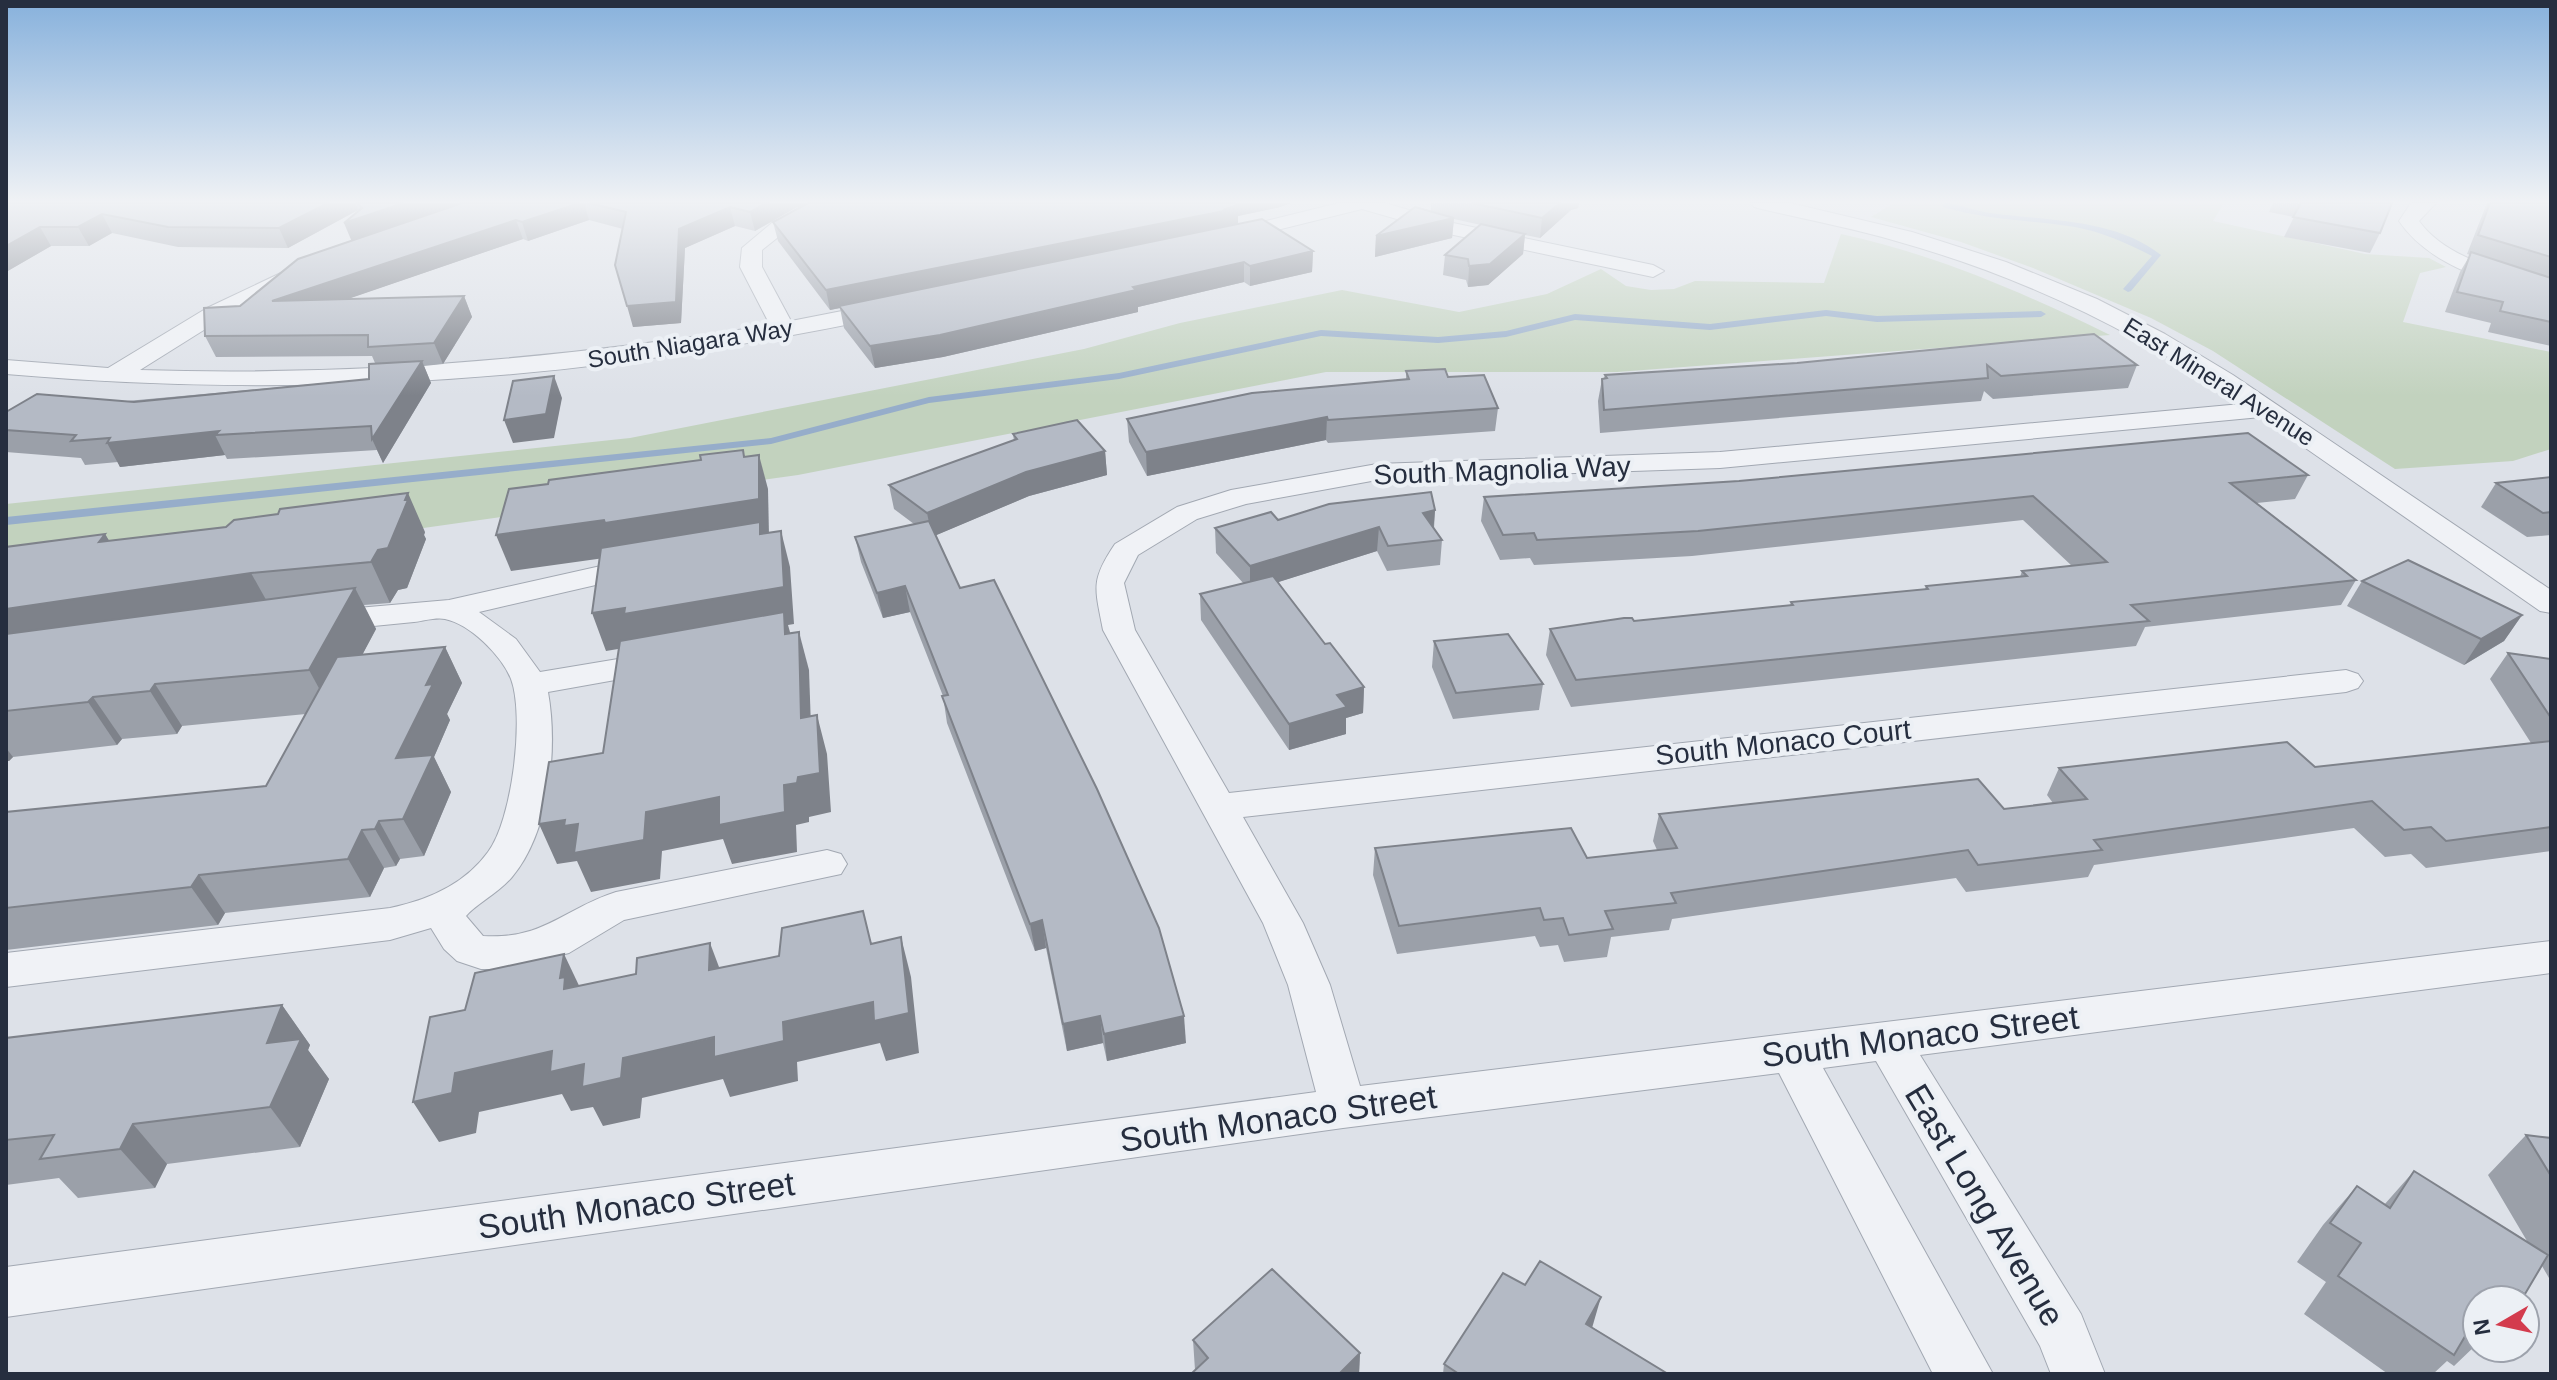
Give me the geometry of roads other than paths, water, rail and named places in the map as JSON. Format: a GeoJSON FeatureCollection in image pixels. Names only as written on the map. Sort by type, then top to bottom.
{"type":"FeatureCollection","features":[{"type":"Feature","properties":{"kind":"street"},"geometry":{"type":"LineString","coordinates":[[113,376],[215,313],[307,267]]}},
{"type":"Feature","properties":{"kind":"street"},"geometry":{"type":"LineString","coordinates":[[751,267],[784,329]]}},
{"type":"Feature","properties":{"kind":"street"},"geometry":{"type":"LineString","coordinates":[[1636,267],[1653,271]]}},
{"type":"Feature","properties":{"kind":"street","name":"East Mineral Avenue"},"geometry":{"type":"LineString","coordinates":[[1997,267],[2136,327],[2266,409],[2547,599]]}},
{"type":"Feature","properties":{"kind":"street"},"geometry":{"type":"LineString","coordinates":[[2482,267],[2551,291]]}},
{"type":"Feature","properties":{"kind":"street","name":"South Niagara Way"},"geometry":{"type":"LineString","coordinates":[[6,367],[227,381],[388,379],[595,360],[784,329],[904,305]]}},
{"type":"Feature","properties":{"kind":"street","name":"South Magnolia Way"},"geometry":{"type":"LineString","coordinates":[[1343,1108],[1309,985],[1283,923],[1119,630],[1109,583],[1126,550],[1187,513],[1241,496],[1377,472],[1445,467],[1595,467],[1720,460],[2266,409]]}},
{"type":"Feature","properties":{"kind":"street"},"geometry":{"type":"LineString","coordinates":[[288,625],[449,609],[667,562]]}},
{"type":"Feature","properties":{"kind":"street"},"geometry":{"type":"LineString","coordinates":[[6,970],[390,924],[442,911],[477,888],[511,848],[529,778],[530,684],[515,656],[496,636],[475,621],[449,609]]}},
{"type":"Feature","properties":{"kind":"street"},"geometry":{"type":"LineString","coordinates":[[530,684],[692,656]]}},
{"type":"Feature","properties":{"kind":"street","name":"South Monaco Court"},"geometry":{"type":"LineString","coordinates":[[1220,807],[1412,783],[2346,681]]}},
{"type":"Feature","properties":{"kind":"street"},"geometry":{"type":"LineString","coordinates":[[442,911],[456,935],[473,950],[501,953],[563,938],[590,918],[616,907],[827,864]]}},
{"type":"Feature","properties":{"kind":"street","name":"South Monaco Street"},"geometry":{"type":"LineString","coordinates":[[6,1292],[1343,1108],[2444,973],[2551,957]]}},
{"type":"Feature","properties":{"kind":"street","name":"East Long Avenue"},"geometry":{"type":"LineString","coordinates":[[1887,1040],[2062,1332],[2078,1374]]}},
{"type":"Feature","properties":{"kind":"street"},"geometry":{"type":"LineString","coordinates":[[1791,1052],[1954,1358],[1966,1374]]}},
{"type":"Feature","properties":{"kind":"waterway"},"geometry":{"type":"LineString","coordinates":[[2128,289],[2146,267]]}},
{"type":"Feature","properties":{"kind":"waterway"},"geometry":{"type":"LineString","coordinates":[[6,521],[771,441],[929,400],[1119,376],[1321,333],[1438,340],[1506,334],[1575,317],[1710,327],[1826,313],[1877,319],[2041,314]]}}]}
